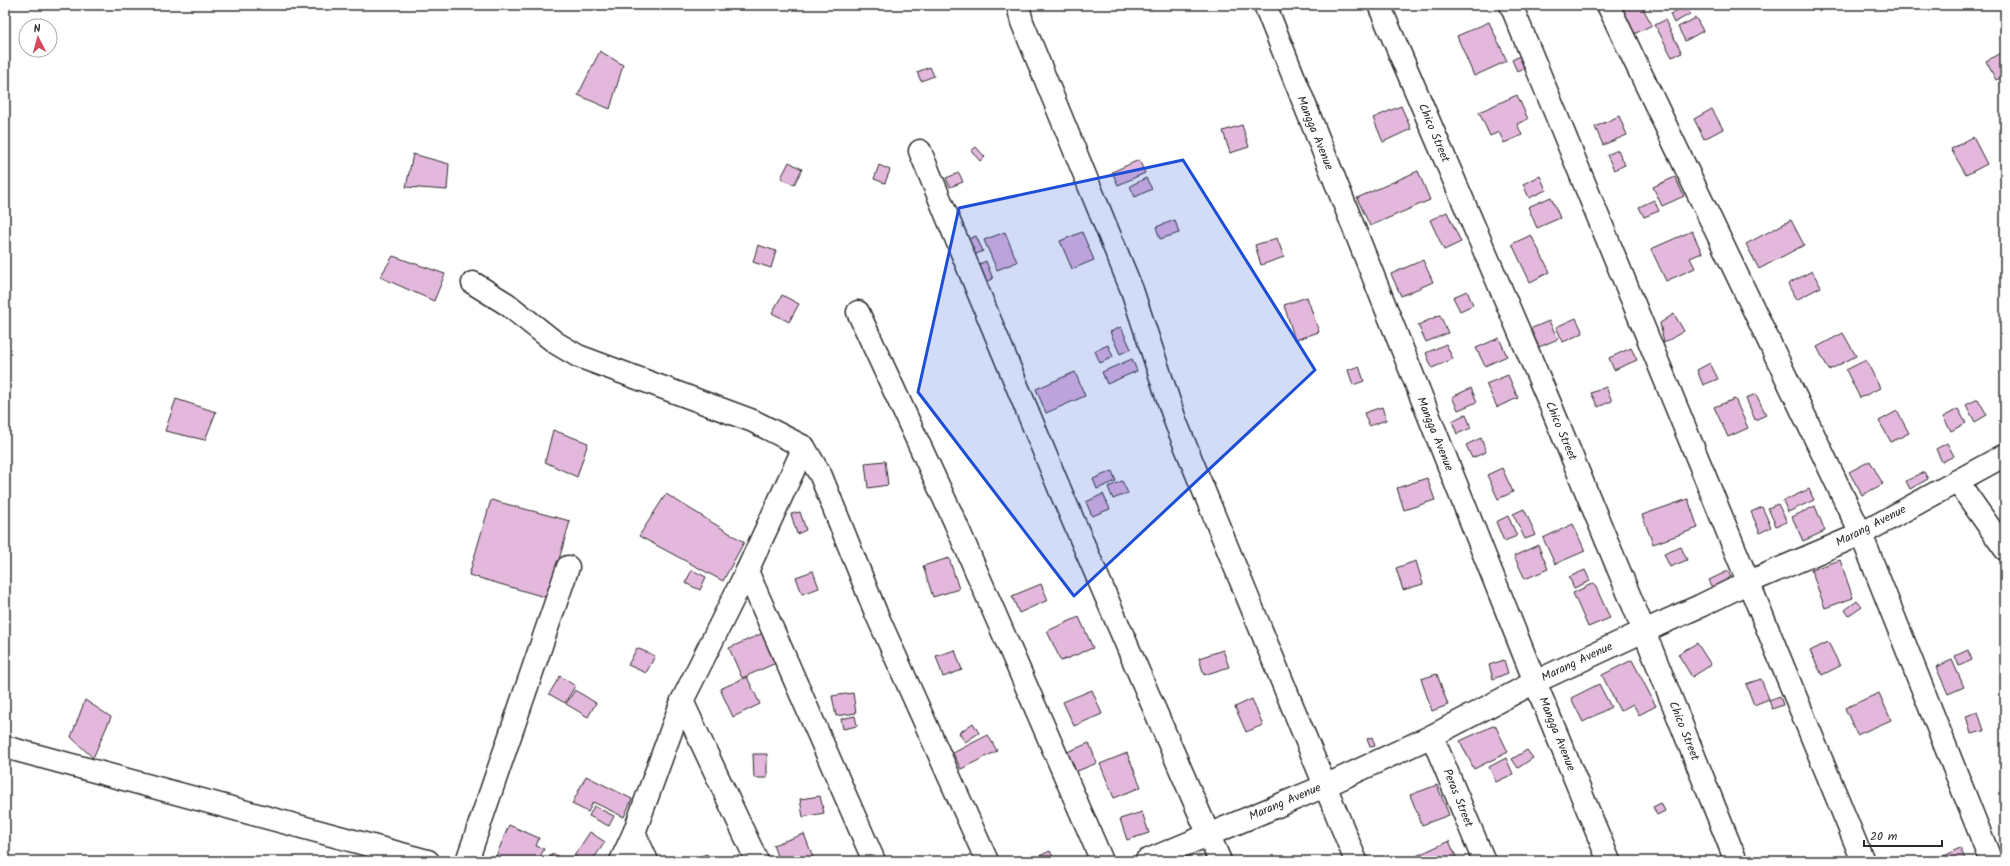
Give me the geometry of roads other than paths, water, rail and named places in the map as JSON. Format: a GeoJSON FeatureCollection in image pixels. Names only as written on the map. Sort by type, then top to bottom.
{"type":"FeatureCollection","features":[{"type":"Feature","properties":{"kind":"street"},"geometry":{"type":"LineString","coordinates":[[1018,5],[1022,22],[1132,290],[1176,423],[1356,861]]}},
{"type":"Feature","properties":{"kind":"street","name":"Mangga Avenue"},"geometry":{"type":"LineString","coordinates":[[1265,5],[1535,682],[1609,861]]}},
{"type":"Feature","properties":{"kind":"street","name":"Chico Street"},"geometry":{"type":"LineString","coordinates":[[1379,5],[1548,399],[1644,631],[1736,861]]}},
{"type":"Feature","properties":{"kind":"street"},"geometry":{"type":"LineString","coordinates":[[1511,5],[1863,861]]}},
{"type":"Feature","properties":{"kind":"street"},"geometry":{"type":"LineString","coordinates":[[1608,5],[1861,534],[1991,861]]}},
{"type":"Feature","properties":{"kind":"street"},"geometry":{"type":"LineString","coordinates":[[920,151],[1060,490],[1220,861]]}},
{"type":"Feature","properties":{"kind":"street"},"geometry":{"type":"LineString","coordinates":[[473,283],[507,304],[556,343],[578,356],[753,421],[804,448],[821,476],[876,613],[987,861]]}},
{"type":"Feature","properties":{"kind":"street"},"geometry":{"type":"LineString","coordinates":[[858,312],[955,522],[1102,861]]}},
{"type":"Feature","properties":{"kind":"street"},"geometry":{"type":"LineString","coordinates":[[621,861],[634,833],[682,701],[747,571],[804,448]]}},
{"type":"Feature","properties":{"kind":"street","name":"Marang Avenue"},"geometry":{"type":"LineString","coordinates":[[1146,861],[1324,786],[1432,736],[1535,682],[1749,582],[1861,534],[2005,456]]}},
{"type":"Feature","properties":{"kind":"street"},"geometry":{"type":"LineString","coordinates":[[1957,482],[2005,549]]}},
{"type":"Feature","properties":{"kind":"street"},"geometry":{"type":"LineString","coordinates":[[467,861],[568,567]]}},
{"type":"Feature","properties":{"kind":"street"},"geometry":{"type":"LineString","coordinates":[[747,571],[874,861]]}},
{"type":"Feature","properties":{"kind":"street"},"geometry":{"type":"LineString","coordinates":[[682,701],[757,861]]}},
{"type":"Feature","properties":{"kind":"street","name":"Peras Street"},"geometry":{"type":"LineString","coordinates":[[1432,736],[1484,861]]}},
{"type":"Feature","properties":{"kind":"street"},"geometry":{"type":"LineString","coordinates":[[5,748],[428,861]]}},
{"type":"Feature","properties":{"kind":"street"},"geometry":{"type":"LineString","coordinates":[[634,833],[646,861]]}}]}
